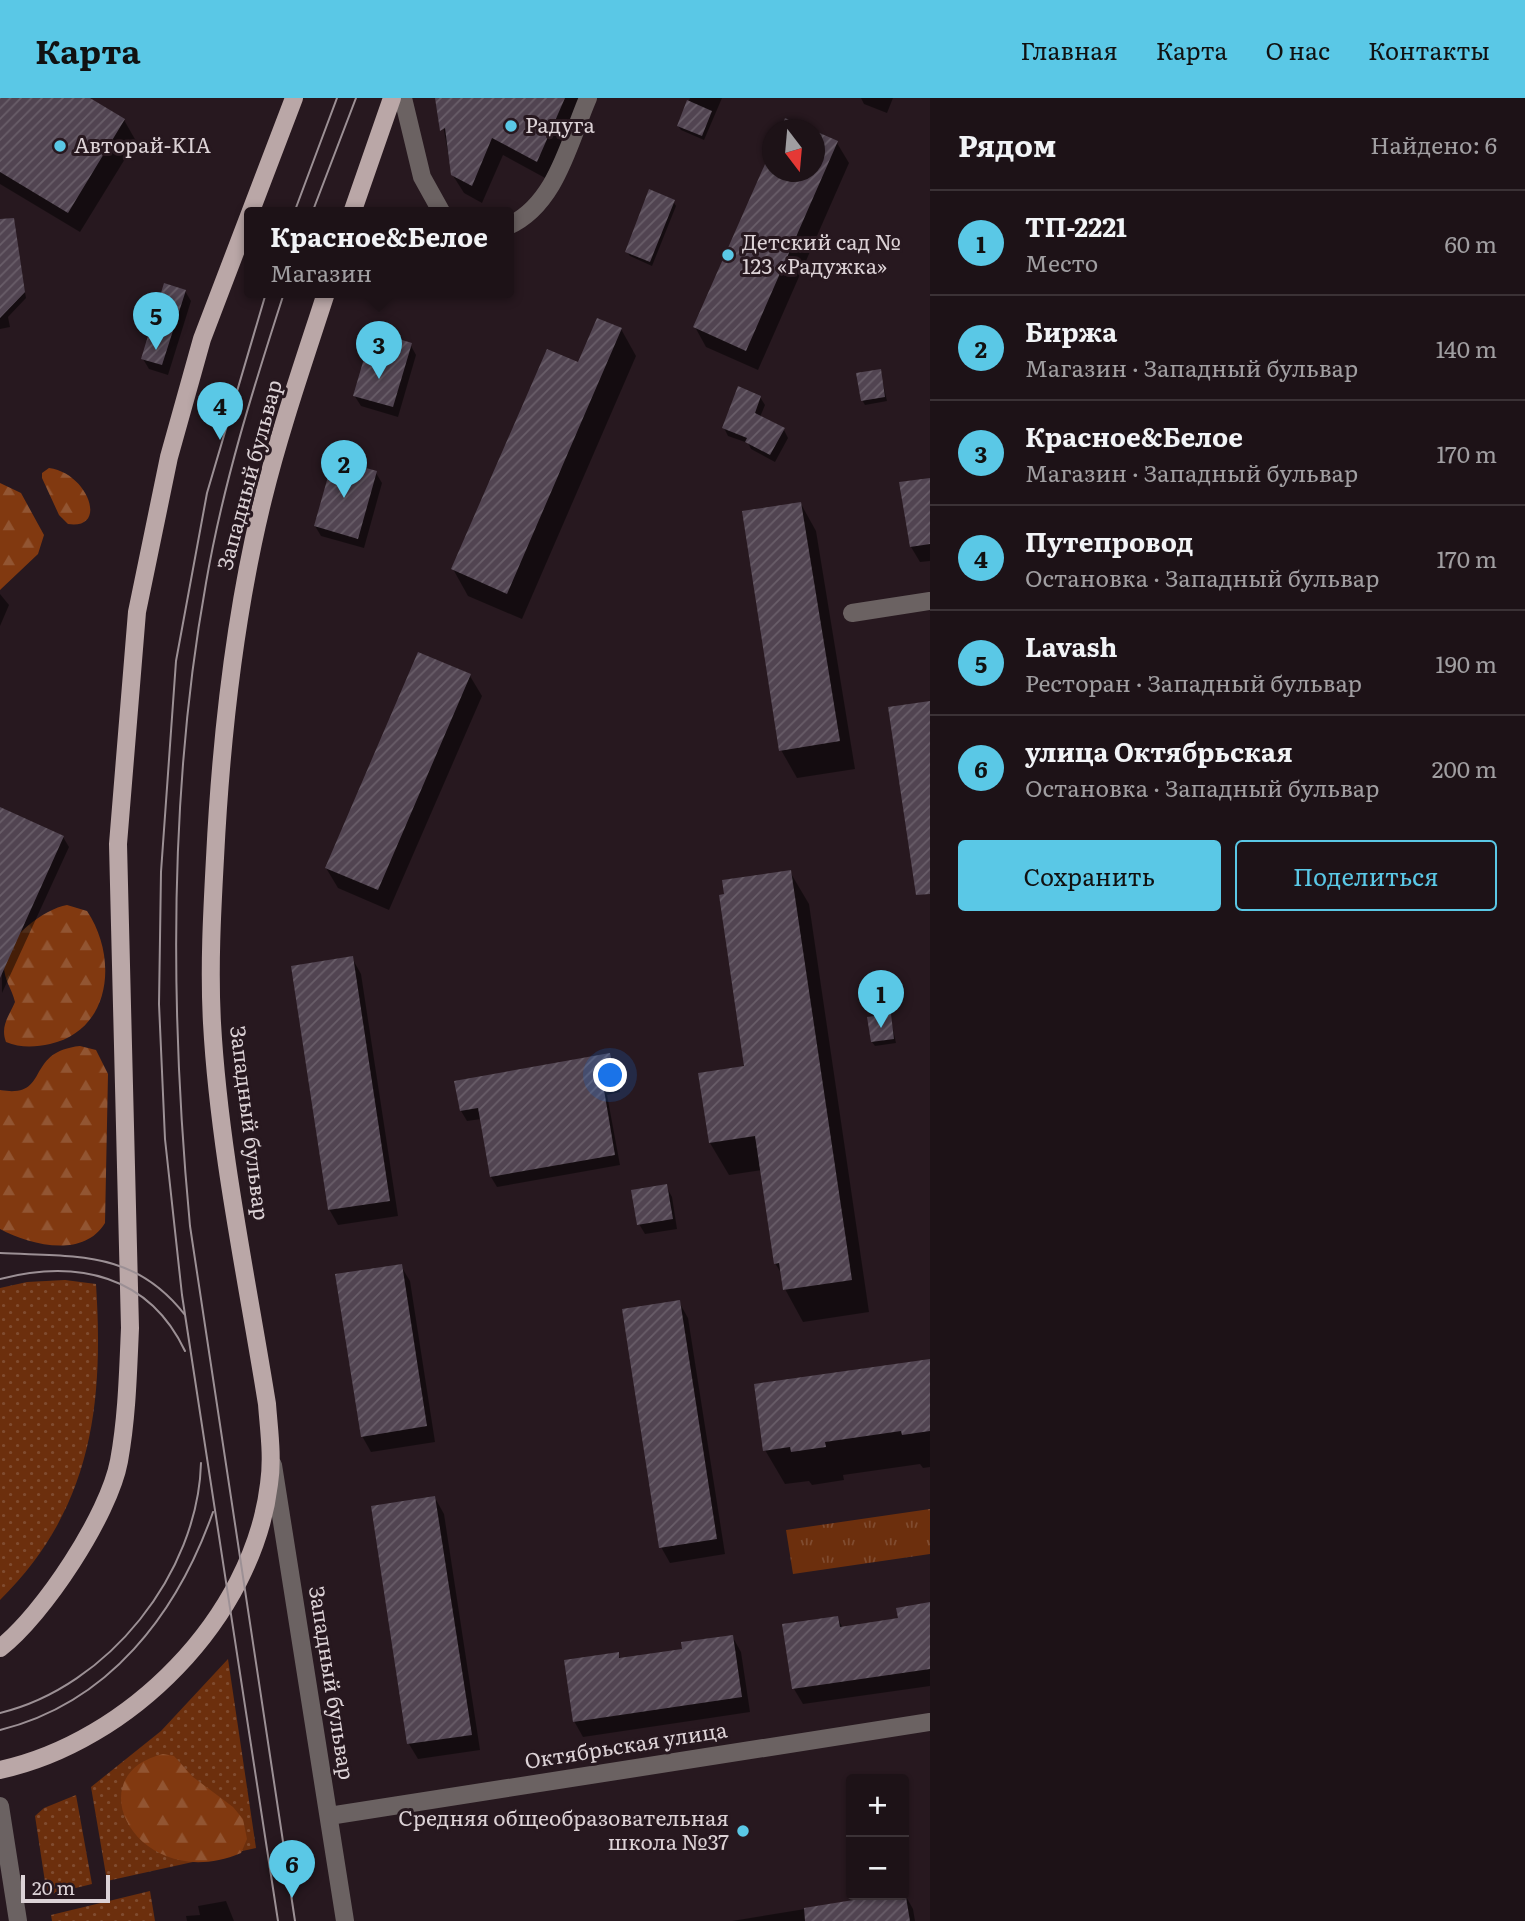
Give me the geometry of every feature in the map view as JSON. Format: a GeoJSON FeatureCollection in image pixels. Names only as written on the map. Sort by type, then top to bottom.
{"type":"FeatureCollection","features":[{"type":"Feature","properties":{"kind":"main road"},"geometry":{"type":"LineString","coordinates":[[252,207],[294,98]]}},
{"type":"Feature","properties":{"kind":"main road"},"geometry":{"type":"LineString","coordinates":[[354,207],[392,98]]}},
{"type":"Feature","properties":{"kind":"main road"},"geometry":{"type":"LineString","coordinates":[[0,1648],[34,1617],[90,1532],[118,1464],[127,1397],[130,1328],[118,844],[136,612],[169,457],[202,339],[244,229]]}},
{"type":"Feature","properties":{"kind":"main road","name":"Западный бульвар"},"geometry":{"type":"LineString","coordinates":[[271,1451],[267,1404],[218,1092],[212,1023],[212,915],[229,682],[247,572],[263,498],[324,298]]}},
{"type":"Feature","properties":{"kind":"main road"},"geometry":{"type":"LineString","coordinates":[[0,1770],[89,1737],[156,1688],[181,1663],[207,1630],[242,1571],[263,1511],[271,1451]]}},
{"type":"Feature","properties":{"kind":"street"},"geometry":{"type":"LineString","coordinates":[[403,98],[422,177],[439,207]]}},
{"type":"Feature","properties":{"kind":"street"},"geometry":{"type":"LineString","coordinates":[[514,223],[537,208],[549,190],[588,98]]}},
{"type":"Feature","properties":{"kind":"street"},"geometry":{"type":"LineString","coordinates":[[852,613],[930,600]]}},
{"type":"Feature","properties":{"kind":"street","name":"Западный бульвар"},"geometry":{"type":"LineString","coordinates":[[271,1451],[345,1921]]}},
{"type":"Feature","properties":{"kind":"street","name":"Октябрьская улица"},"geometry":{"type":"LineString","coordinates":[[329,1816],[930,1722]]}},
{"type":"Feature","properties":{"kind":"street"},"geometry":{"type":"LineString","coordinates":[[0,1806],[5,1875],[18,1921]]}},
{"type":"Feature","properties":{"kind":"green space"},"geometry":{"type":"Polygon","coordinates":[[[49,468],[63,472],[83,489],[90,510],[88,518],[81,524],[68,524],[59,515],[42,478],[42,473],[49,468]]]}},
{"type":"Feature","properties":{"kind":"green space"},"geometry":{"type":"Polygon","coordinates":[[[0,483],[21,493],[44,535],[38,554],[0,590],[0,483]]]}},
{"type":"Feature","properties":{"kind":"green space"},"geometry":{"type":"Polygon","coordinates":[[[67,905],[87,911],[97,929],[103,949],[105,970],[97,1008],[86,1024],[71,1036],[50,1044],[28,1046],[6,1042],[5,1026],[15,1002],[5,976],[5,956],[26,927],[47,912],[67,905]]]}},
{"type":"Feature","properties":{"kind":"green space"},"geometry":{"type":"Polygon","coordinates":[[[80,1046],[96,1050],[108,1074],[105,1223],[84,1241],[56,1246],[41,1244],[0,1229],[0,1090],[16,1091],[26,1088],[51,1057],[62,1050],[80,1046]]]}},
{"type":"Feature","properties":{"kind":"green space"},"geometry":{"type":"Polygon","coordinates":[[[65,1280],[96,1284],[97,1373],[93,1415],[85,1455],[55,1530],[31,1566],[0,1600],[0,1288],[27,1282],[65,1280]]]}},
{"type":"Feature","properties":{"kind":"green space"},"geometry":{"type":"Polygon","coordinates":[[[930,1509],[930,1554],[793,1574],[786,1530],[930,1509]]]}},
{"type":"Feature","properties":{"kind":"green space"},"geometry":{"type":"Polygon","coordinates":[[[228,1659],[256,1848],[107,1881],[91,1787],[161,1731],[228,1659]]]}},
{"type":"Feature","properties":{"kind":"green space"},"geometry":{"type":"Polygon","coordinates":[[[163,1754],[174,1756],[193,1777],[233,1807],[243,1819],[247,1839],[241,1853],[205,1862],[173,1859],[148,1846],[130,1828],[122,1806],[123,1784],[137,1766],[163,1754]]]}},
{"type":"Feature","properties":{"kind":"green space"},"geometry":{"type":"Polygon","coordinates":[[[76,1795],[92,1884],[47,1895],[35,1816],[44,1808],[76,1795]]]}},
{"type":"Feature","properties":{"kind":"green space"},"geometry":{"type":"Polygon","coordinates":[[[150,1891],[155,1921],[52,1921],[51,1915],[150,1891]]]}},
{"type":"Feature","properties":{"kind":"building"},"geometry":{"type":"Polygon","coordinates":[[[0,98],[90,98],[125,119],[68,213],[0,172],[0,98]]]}},
{"type":"Feature","properties":{"kind":"building","name":"Радуга"},"geometry":{"type":"Polygon","coordinates":[[[435,98],[565,98],[537,162],[492,138],[472,186],[451,175],[445,128],[440,131],[435,98]]]}},
{"type":"Feature","properties":{"kind":"building"},"geometry":{"type":"Polygon","coordinates":[[[687,100],[712,111],[702,136],[677,126],[687,100]]]}},
{"type":"Feature","properties":{"kind":"building"},"geometry":{"type":"Polygon","coordinates":[[[825,135],[838,141],[825,171],[825,135]]]}},
{"type":"Feature","properties":{"kind":"building"},"geometry":{"type":"Polygon","coordinates":[[[762,171],[762,182],[820,182],[746,351],[693,327],[762,171]]]}},
{"type":"Feature","properties":{"kind":"building"},"geometry":{"type":"Polygon","coordinates":[[[649,189],[675,200],[650,262],[625,252],[649,189]]]}},
{"type":"Feature","properties":{"kind":"building"},"geometry":{"type":"Polygon","coordinates":[[[14,218],[25,292],[0,318],[0,219],[14,218]]]}},
{"type":"Feature","properties":{"kind":"building"},"geometry":{"type":"Polygon","coordinates":[[[164,283],[186,290],[162,365],[141,359],[164,283]]]}},
{"type":"Feature","properties":{"kind":"building"},"geometry":{"type":"Polygon","coordinates":[[[597,318],[622,328],[507,594],[451,569],[547,349],[578,362],[597,318]]]}},
{"type":"Feature","properties":{"kind":"building"},"geometry":{"type":"Polygon","coordinates":[[[372,331],[412,343],[393,407],[353,396],[372,331]]]}},
{"type":"Feature","properties":{"kind":"building"},"geometry":{"type":"Polygon","coordinates":[[[881,369],[885,397],[861,401],[856,373],[881,369]]]}},
{"type":"Feature","properties":{"kind":"building"},"geometry":{"type":"Polygon","coordinates":[[[738,386],[761,396],[755,413],[785,428],[770,455],[745,442],[747,438],[722,428],[738,386]]]}},
{"type":"Feature","properties":{"kind":"building"},"geometry":{"type":"Polygon","coordinates":[[[333,459],[377,471],[358,539],[314,526],[333,459]]]}},
{"type":"Feature","properties":{"kind":"building"},"geometry":{"type":"Polygon","coordinates":[[[930,478],[930,544],[910,547],[899,482],[930,478]]]}},
{"type":"Feature","properties":{"kind":"building"},"geometry":{"type":"Polygon","coordinates":[[[801,502],[840,741],[779,751],[742,511],[801,502]]]}},
{"type":"Feature","properties":{"kind":"building"},"geometry":{"type":"Polygon","coordinates":[[[418,652],[471,674],[378,890],[325,868],[418,652]]]}},
{"type":"Feature","properties":{"kind":"building"},"geometry":{"type":"Polygon","coordinates":[[[930,701],[930,894],[916,895],[888,707],[930,701]]]}},
{"type":"Feature","properties":{"kind":"building"},"geometry":{"type":"Polygon","coordinates":[[[0,807],[64,836],[0,978],[0,807]]]}},
{"type":"Feature","properties":{"kind":"building"},"geometry":{"type":"Polygon","coordinates":[[[791,870],[852,1280],[783,1290],[779,1263],[774,1264],[755,1136],[709,1143],[698,1073],[744,1066],[719,895],[724,894],[722,880],[791,870]]]}},
{"type":"Feature","properties":{"kind":"building"},"geometry":{"type":"Polygon","coordinates":[[[353,956],[390,1201],[328,1210],[291,966],[353,956]]]}},
{"type":"Feature","properties":{"kind":"building"},"geometry":{"type":"Polygon","coordinates":[[[891,1014],[894,1039],[871,1042],[867,1017],[891,1014]]]}},
{"type":"Feature","properties":{"kind":"building"},"geometry":{"type":"Polygon","coordinates":[[[610,1053],[616,1082],[603,1084],[615,1155],[490,1177],[478,1108],[460,1111],[454,1081],[610,1053]]]}},
{"type":"Feature","properties":{"kind":"building"},"geometry":{"type":"Polygon","coordinates":[[[667,1184],[673,1219],[637,1225],[631,1190],[667,1184]]]}},
{"type":"Feature","properties":{"kind":"building"},"geometry":{"type":"Polygon","coordinates":[[[402,1264],[427,1426],[361,1437],[335,1274],[402,1264]]]}},
{"type":"Feature","properties":{"kind":"building"},"geometry":{"type":"Polygon","coordinates":[[[680,1300],[717,1539],[659,1548],[622,1309],[680,1300]]]}},
{"type":"Feature","properties":{"kind":"building"},"geometry":{"type":"Polygon","coordinates":[[[930,1359],[930,1431],[902,1435],[901,1431],[825,1442],[826,1447],[791,1452],[790,1447],[763,1451],[754,1384],[930,1359]]]}},
{"type":"Feature","properties":{"kind":"building"},"geometry":{"type":"Polygon","coordinates":[[[435,1496],[472,1735],[407,1744],[371,1506],[435,1496]]]}},
{"type":"Feature","properties":{"kind":"building"},"geometry":{"type":"Polygon","coordinates":[[[930,1602],[930,1669],[792,1689],[782,1624],[838,1616],[840,1627],[898,1618],[896,1608],[930,1602]]]}},
{"type":"Feature","properties":{"kind":"building"},"geometry":{"type":"Polygon","coordinates":[[[733,1635],[742,1697],[573,1722],[564,1660],[619,1652],[619,1658],[682,1649],[681,1642],[733,1635]]]}},
{"type":"Feature","properties":{"kind":"building"},"geometry":{"type":"Polygon","coordinates":[[[853,1900],[906,1900],[910,1921],[805,1921],[804,1908],[853,1900]]]}},
{"type":"Feature","properties":{"kind":"tram line"},"geometry":{"type":"LineString","coordinates":[[296,207],[337,98]]}},
{"type":"Feature","properties":{"kind":"tram line"},"geometry":{"type":"LineString","coordinates":[[314,207],[356,98]]}},
{"type":"Feature","properties":{"kind":"tram line"},"geometry":{"type":"LineString","coordinates":[[265,298],[207,493],[176,661],[161,872],[159,1004],[165,1139],[182,1295],[278,1921]]}},
{"type":"Feature","properties":{"kind":"tram line"},"geometry":{"type":"LineString","coordinates":[[282,298],[230,473],[206,583],[194,662],[179,823],[176,985],[183,1146],[190,1226],[295,1921]]}},
{"type":"Feature","properties":{"kind":"tram line"},"geometry":{"type":"LineString","coordinates":[[0,1253],[78,1257],[124,1267],[145,1278],[185,1315]]}},
{"type":"Feature","properties":{"kind":"tram line"},"geometry":{"type":"LineString","coordinates":[[0,1279],[56,1271],[83,1273],[108,1279],[131,1290],[152,1305],[170,1325],[185,1351]]}},
{"type":"Feature","properties":{"kind":"tram line"},"geometry":{"type":"LineString","coordinates":[[0,1713],[40,1699],[77,1678],[110,1651],[140,1620],[165,1584],[184,1545],[196,1504],[201,1463]]}},
{"type":"Feature","properties":{"kind":"tram line"},"geometry":{"type":"LineString","coordinates":[[0,1730],[39,1717],[74,1699],[106,1676],[134,1649],[159,1619],[180,1585],[213,1512]]}},
{"type":"Feature","properties":{"kind":"place","name":"Радуга"},"geometry":{"type":"Point","coordinates":[511,126]}},
{"type":"Feature","properties":{"kind":"place","name":"Авторай-KIA"},"geometry":{"type":"Point","coordinates":[60,146]}},
{"type":"Feature","properties":{"kind":"place","name":"Детский сад № 123 «Радужка»"},"geometry":{"type":"Point","coordinates":[728,255]}},
{"type":"Feature","properties":{"kind":"place","name":"Lavash"},"geometry":{"type":"Point","coordinates":[156,350]}},
{"type":"Feature","properties":{"kind":"place","name":"Красное&Белое"},"geometry":{"type":"Point","coordinates":[379,379]}},
{"type":"Feature","properties":{"kind":"place","name":"Путепровод"},"geometry":{"type":"Point","coordinates":[220,440]}},
{"type":"Feature","properties":{"kind":"place","name":"Биржа"},"geometry":{"type":"Point","coordinates":[344,498]}},
{"type":"Feature","properties":{"kind":"place","name":"ТП-2221"},"geometry":{"type":"Point","coordinates":[881,1028]}},
{"type":"Feature","properties":{"kind":"place","name":"Средняя общеобразовательная школа №37"},"geometry":{"type":"Point","coordinates":[743,1831]}},
{"type":"Feature","properties":{"kind":"place","name":"улица Октябрьская"},"geometry":{"type":"Point","coordinates":[292,1898]}}]}
